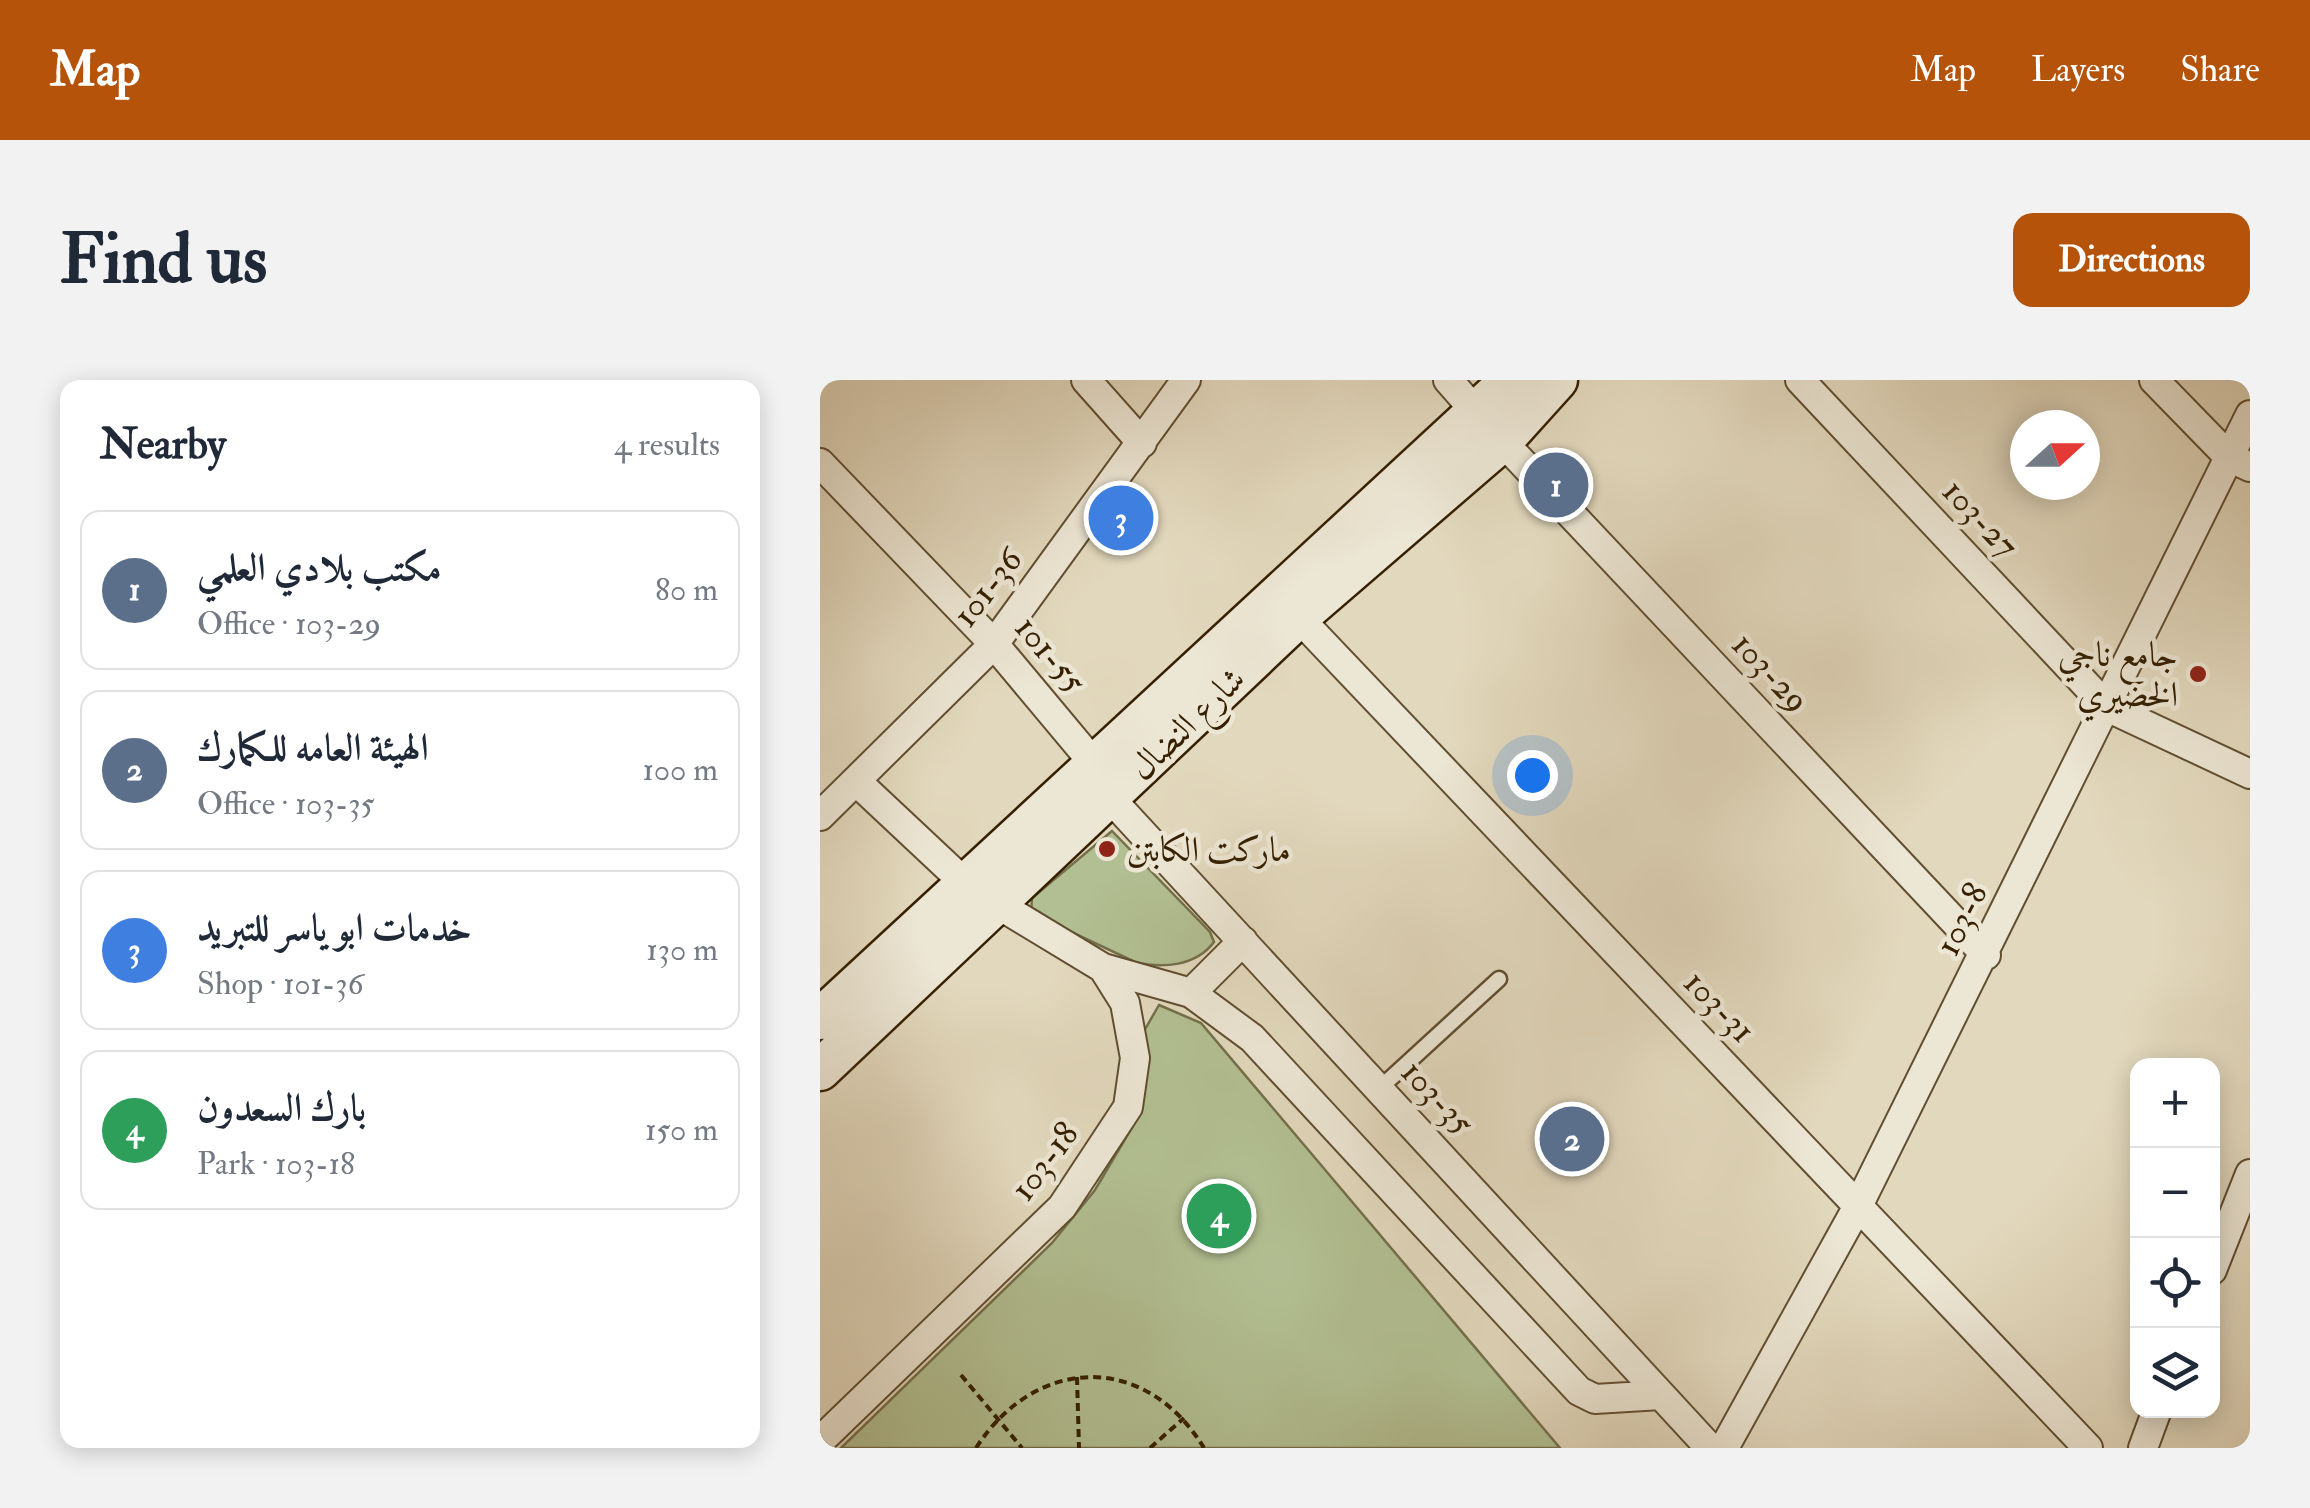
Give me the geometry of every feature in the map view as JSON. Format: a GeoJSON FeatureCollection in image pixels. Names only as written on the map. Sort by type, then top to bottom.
{"type":"FeatureCollection","features":[{"type":"Feature","properties":{"kind":"main road","name":"شارع النضال"},"geometry":{"type":"LineString","coordinates":[[1103,782],[1298,617],[1490,427],[1511,380]]}},
{"type":"Feature","properties":{"kind":"main road","name":"شارع النضال"},"geometry":{"type":"LineString","coordinates":[[820,1070],[984,895],[1103,782],[1490,427],[1557,380]]}},
{"type":"Feature","properties":{"kind":"main road","name":"شارع النضال"},"geometry":{"type":"LineString","coordinates":[[820,1020],[984,895]]}},
{"type":"Feature","properties":{"kind":"street"},"geometry":{"type":"LineString","coordinates":[[1086,380],[1142,443]]}},
{"type":"Feature","properties":{"kind":"street","name":"101-36"},"geometry":{"type":"LineString","coordinates":[[820,816],[994,644],[1186,380]]}},
{"type":"Feature","properties":{"kind":"street","name":"103-29"},"geometry":{"type":"LineString","coordinates":[[1448,380],[1986,954]]}},
{"type":"Feature","properties":{"kind":"street","name":"103-27"},"geometry":{"type":"LineString","coordinates":[[1800,380],[2107,707]]}},
{"type":"Feature","properties":{"kind":"street"},"geometry":{"type":"LineString","coordinates":[[2154,380],[2240,462]]}},
{"type":"Feature","properties":{"kind":"street","name":"103-8"},"geometry":{"type":"LineString","coordinates":[[1724,1448],[1858,1206],[2107,707],[2240,462],[2250,415]]}},
{"type":"Feature","properties":{"kind":"street","name":"101-55"},"geometry":{"type":"LineString","coordinates":[[820,463],[994,644],[1103,782]]}},
{"type":"Feature","properties":{"kind":"street","name":"103-31"},"geometry":{"type":"LineString","coordinates":[[1298,617],[2088,1448]]}},
{"type":"Feature","properties":{"kind":"street"},"geometry":{"type":"LineString","coordinates":[[2107,707],[2250,774]]}},
{"type":"Feature","properties":{"kind":"street"},"geometry":{"type":"LineString","coordinates":[[856,781],[984,895],[1103,968],[1191,993],[1252,1038],[1578,1391],[1595,1400],[1661,1394]]}},
{"type":"Feature","properties":{"kind":"street","name":"103-35"},"geometry":{"type":"LineString","coordinates":[[1103,782],[1243,942],[1710,1448]]}},
{"type":"Feature","properties":{"kind":"street"},"geometry":{"type":"LineString","coordinates":[[1191,993],[1243,942]]}},
{"type":"Feature","properties":{"kind":"street","name":"103-18"},"geometry":{"type":"LineString","coordinates":[[820,1441],[1062,1207],[1128,1107],[1135,1058],[1132,1040],[1125,1004],[1103,968]]}},
{"type":"Feature","properties":{"kind":"street"},"geometry":{"type":"LineString","coordinates":[[2220,1250],[2250,1174]]}},
{"type":"Feature","properties":{"kind":"street"},"geometry":{"type":"LineString","coordinates":[[2143,1448],[2154,1418]]}},
{"type":"Feature","properties":{"kind":"lane"},"geometry":{"type":"LineString","coordinates":[[1379,1089],[1499,979]]}},
{"type":"Feature","properties":{"kind":"path"},"geometry":{"type":"LineString","coordinates":[[961,1375],[1022,1448]]}},
{"type":"Feature","properties":{"kind":"path"},"geometry":{"type":"LineString","coordinates":[[1077,1377],[1078,1448]]}},
{"type":"Feature","properties":{"kind":"path"},"geometry":{"type":"LineString","coordinates":[[976,1448],[995,1418],[1019,1398],[1046,1384],[1077,1377],[1116,1379],[1153,1394],[1184,1418],[1204,1448]]}},
{"type":"Feature","properties":{"kind":"path"},"geometry":{"type":"LineString","coordinates":[[1150,1448],[1184,1418]]}},
{"type":"Feature","properties":{"kind":"green space"},"geometry":{"type":"Polygon","coordinates":[[[1112,831],[1210,932],[1214,942],[1207,950],[1178,964],[1135,962],[1031,913],[1032,898],[1112,831]]]}},
{"type":"Feature","properties":{"kind":"green space"},"geometry":{"type":"Polygon","coordinates":[[[1159,1005],[1201,1023],[1560,1448],[841,1448],[1052,1243],[1095,1190],[1134,1124],[1140,1038],[1159,1005]]]}},
{"type":"Feature","properties":{"kind":"place","name":"مكتب بلادي العلمي"},"geometry":{"type":"Point","coordinates":[1556,485]}},
{"type":"Feature","properties":{"kind":"place","name":"خدمات ابو ياسر للتبريد"},"geometry":{"type":"Point","coordinates":[1121,518]}},
{"type":"Feature","properties":{"kind":"place","name":"جامع ناجي الخضيري"},"geometry":{"type":"Point","coordinates":[2198,674]}},
{"type":"Feature","properties":{"kind":"place","name":"ماركت الكابتن"},"geometry":{"type":"Point","coordinates":[1107,849]}},
{"type":"Feature","properties":{"kind":"place","name":"الهيئة العامه للكمارك"},"geometry":{"type":"Point","coordinates":[1572,1139]}},
{"type":"Feature","properties":{"kind":"place","name":"بارك السعدون"},"geometry":{"type":"Point","coordinates":[1219,1216]}}]}
